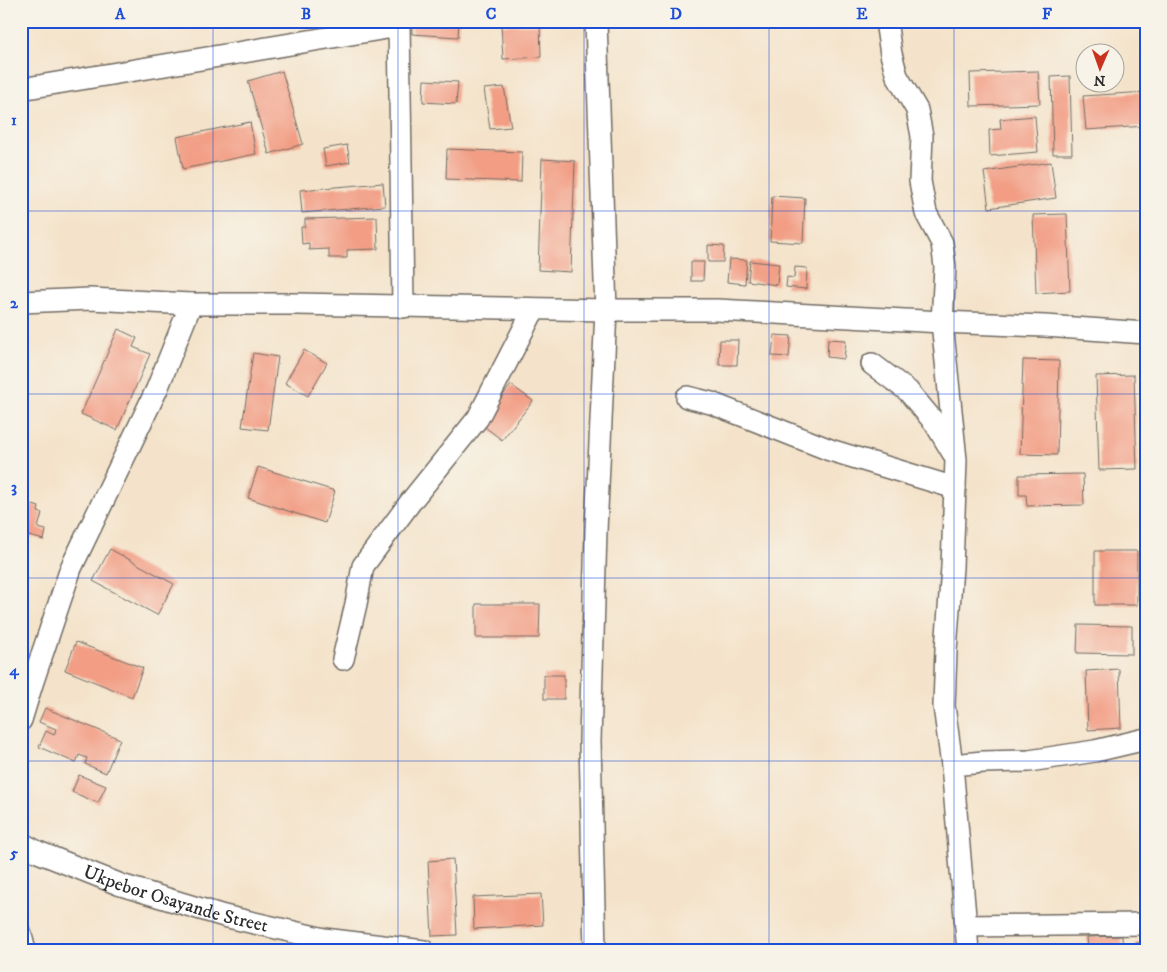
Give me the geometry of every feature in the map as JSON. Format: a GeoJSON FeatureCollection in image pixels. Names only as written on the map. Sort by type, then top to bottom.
{"type":"FeatureCollection","features":[{"type":"Feature","properties":{"kind":"street"},"geometry":{"type":"LineString","coordinates":[[595,951],[590,741],[596,531],[606,310],[596,21]]}},
{"type":"Feature","properties":{"kind":"street"},"geometry":{"type":"LineString","coordinates":[[886,21],[891,54],[897,76],[916,110],[922,136],[920,181],[926,213],[942,243],[945,267],[942,322],[956,460],[944,706],[952,765],[968,951]]}},
{"type":"Feature","properties":{"kind":"street"},"geometry":{"type":"LineString","coordinates":[[21,88],[399,24],[403,307]]}},
{"type":"Feature","properties":{"kind":"street"},"geometry":{"type":"LineString","coordinates":[[21,302],[90,299],[191,304],[717,310],[1045,326],[1146,333]]}},
{"type":"Feature","properties":{"kind":"street"},"geometry":{"type":"LineString","coordinates":[[21,720],[71,568],[157,389],[191,304]]}},
{"type":"Feature","properties":{"kind":"street"},"geometry":{"type":"LineString","coordinates":[[343,659],[363,566],[412,500],[478,418],[534,309]]}},
{"type":"Feature","properties":{"kind":"street"},"geometry":{"type":"LineString","coordinates":[[872,364],[908,391],[935,423],[956,460]]}},
{"type":"Feature","properties":{"kind":"street"},"geometry":{"type":"LineString","coordinates":[[687,397],[711,403],[830,450],[955,488]]}},
{"type":"Feature","properties":{"kind":"street"},"geometry":{"type":"LineString","coordinates":[[952,765],[1029,761],[1095,752],[1146,739]]}},
{"type":"Feature","properties":{"kind":"street","name":"Ukpebor Osayande Street"},"geometry":{"type":"LineString","coordinates":[[21,843],[38,852],[121,885],[224,916],[324,939],[424,951]]}},
{"type":"Feature","properties":{"kind":"street"},"geometry":{"type":"LineString","coordinates":[[966,926],[1146,924]]}},
{"type":"Feature","properties":{"kind":"street"},"geometry":{"type":"LineString","coordinates":[[21,935],[25,951]]}},
{"type":"Feature","properties":{"kind":"building"},"geometry":{"type":"Polygon","coordinates":[[[412,21],[459,21],[458,37],[412,34],[412,21]]]}},
{"type":"Feature","properties":{"kind":"building"},"geometry":{"type":"Polygon","coordinates":[[[540,24],[541,57],[503,59],[501,25],[540,24]]]}},
{"type":"Feature","properties":{"kind":"building"},"geometry":{"type":"Polygon","coordinates":[[[282,71],[303,144],[269,154],[248,81],[282,71]]]}},
{"type":"Feature","properties":{"kind":"building"},"geometry":{"type":"Polygon","coordinates":[[[1038,71],[1040,104],[971,106],[970,73],[1038,71]]]}},
{"type":"Feature","properties":{"kind":"building"},"geometry":{"type":"Polygon","coordinates":[[[1070,76],[1072,154],[1053,154],[1051,77],[1070,76]]]}},
{"type":"Feature","properties":{"kind":"building"},"geometry":{"type":"Polygon","coordinates":[[[424,80],[458,82],[456,104],[423,102],[424,80]]]}},
{"type":"Feature","properties":{"kind":"building"},"geometry":{"type":"Polygon","coordinates":[[[504,87],[511,127],[490,129],[484,89],[504,87]]]}},
{"type":"Feature","properties":{"kind":"building"},"geometry":{"type":"Polygon","coordinates":[[[1146,92],[1146,126],[1086,130],[1083,96],[1146,92]]]}},
{"type":"Feature","properties":{"kind":"building"},"geometry":{"type":"Polygon","coordinates":[[[1035,116],[1038,152],[990,156],[989,130],[1001,129],[1000,119],[1035,116]]]}},
{"type":"Feature","properties":{"kind":"building"},"geometry":{"type":"Polygon","coordinates":[[[250,122],[256,154],[183,169],[177,137],[250,122]]]}},
{"type":"Feature","properties":{"kind":"building"},"geometry":{"type":"Polygon","coordinates":[[[347,145],[350,162],[326,166],[323,149],[347,145]]]}},
{"type":"Feature","properties":{"kind":"building"},"geometry":{"type":"Polygon","coordinates":[[[447,149],[522,152],[521,182],[446,179],[447,149]]]}},
{"type":"Feature","properties":{"kind":"building"},"geometry":{"type":"Polygon","coordinates":[[[542,159],[575,161],[571,272],[538,270],[542,159]]]}},
{"type":"Feature","properties":{"kind":"building"},"geometry":{"type":"Polygon","coordinates":[[[1051,162],[1056,198],[989,208],[984,172],[1051,162]]]}},
{"type":"Feature","properties":{"kind":"building"},"geometry":{"type":"Polygon","coordinates":[[[383,183],[385,206],[302,213],[300,190],[383,183]]]}},
{"type":"Feature","properties":{"kind":"building"},"geometry":{"type":"Polygon","coordinates":[[[772,196],[805,198],[803,243],[770,241],[772,196]]]}},
{"type":"Feature","properties":{"kind":"building"},"geometry":{"type":"Polygon","coordinates":[[[1067,214],[1070,291],[1036,293],[1033,215],[1067,214]]]}},
{"type":"Feature","properties":{"kind":"building"},"geometry":{"type":"Polygon","coordinates":[[[377,217],[378,249],[347,250],[347,258],[329,258],[329,249],[309,250],[309,243],[302,244],[301,227],[305,227],[305,219],[377,217]]]}},
{"type":"Feature","properties":{"kind":"building"},"geometry":{"type":"Polygon","coordinates":[[[708,245],[724,246],[723,262],[708,262],[708,245]]]}},
{"type":"Feature","properties":{"kind":"building"},"geometry":{"type":"Polygon","coordinates":[[[729,259],[747,260],[745,284],[727,282],[729,259]]]}},
{"type":"Feature","properties":{"kind":"building"},"geometry":{"type":"Polygon","coordinates":[[[750,261],[779,264],[777,285],[748,281],[750,261]]]}},
{"type":"Feature","properties":{"kind":"building"},"geometry":{"type":"Polygon","coordinates":[[[691,262],[704,262],[703,281],[691,281],[691,262]]]}},
{"type":"Feature","properties":{"kind":"building"},"geometry":{"type":"Polygon","coordinates":[[[795,267],[807,268],[806,289],[786,287],[787,277],[794,278],[795,267]]]}},
{"type":"Feature","properties":{"kind":"building"},"geometry":{"type":"Polygon","coordinates":[[[118,329],[137,338],[133,347],[150,354],[117,430],[81,414],[118,329]]]}},
{"type":"Feature","properties":{"kind":"building"},"geometry":{"type":"Polygon","coordinates":[[[774,335],[791,336],[789,357],[772,356],[774,335]]]}},
{"type":"Feature","properties":{"kind":"building"},"geometry":{"type":"Polygon","coordinates":[[[828,339],[846,340],[844,359],[827,357],[828,339]]]}},
{"type":"Feature","properties":{"kind":"building"},"geometry":{"type":"Polygon","coordinates":[[[720,340],[738,340],[737,365],[719,365],[720,340]]]}},
{"type":"Feature","properties":{"kind":"building"},"geometry":{"type":"Polygon","coordinates":[[[304,350],[327,363],[308,396],[285,383],[304,350]]]}},
{"type":"Feature","properties":{"kind":"building"},"geometry":{"type":"Polygon","coordinates":[[[253,353],[278,357],[268,430],[242,427],[253,353]]]}},
{"type":"Feature","properties":{"kind":"building"},"geometry":{"type":"Polygon","coordinates":[[[1023,360],[1059,361],[1057,455],[1020,454],[1023,360]]]}},
{"type":"Feature","properties":{"kind":"building"},"geometry":{"type":"Polygon","coordinates":[[[1134,375],[1137,469],[1099,470],[1096,376],[1134,375]]]}},
{"type":"Feature","properties":{"kind":"building"},"geometry":{"type":"Polygon","coordinates":[[[511,385],[533,401],[502,440],[481,424],[511,385]]]}},
{"type":"Feature","properties":{"kind":"building"},"geometry":{"type":"Polygon","coordinates":[[[258,467],[335,491],[325,523],[248,498],[258,467]]]}},
{"type":"Feature","properties":{"kind":"building"},"geometry":{"type":"Polygon","coordinates":[[[1083,474],[1084,505],[1027,506],[1026,495],[1019,495],[1019,475],[1083,474]]]}},
{"type":"Feature","properties":{"kind":"building"},"geometry":{"type":"Polygon","coordinates":[[[30,504],[39,507],[38,512],[42,513],[38,528],[46,530],[44,540],[21,534],[21,505],[29,507],[30,504]]]}},
{"type":"Feature","properties":{"kind":"building"},"geometry":{"type":"Polygon","coordinates":[[[110,549],[174,584],[157,615],[93,581],[110,549]]]}},
{"type":"Feature","properties":{"kind":"building"},"geometry":{"type":"Polygon","coordinates":[[[1095,551],[1137,551],[1137,605],[1095,605],[1095,551]]]}},
{"type":"Feature","properties":{"kind":"building"},"geometry":{"type":"Polygon","coordinates":[[[476,604],[540,604],[539,638],[476,638],[476,604]]]}},
{"type":"Feature","properties":{"kind":"building"},"geometry":{"type":"Polygon","coordinates":[[[1078,625],[1132,626],[1132,654],[1077,653],[1078,625]]]}},
{"type":"Feature","properties":{"kind":"building"},"geometry":{"type":"Polygon","coordinates":[[[76,642],[143,668],[132,697],[65,670],[76,642]]]}},
{"type":"Feature","properties":{"kind":"building"},"geometry":{"type":"Polygon","coordinates":[[[1119,669],[1121,728],[1088,730],[1086,671],[1119,669]]]}},
{"type":"Feature","properties":{"kind":"building"},"geometry":{"type":"Polygon","coordinates":[[[544,675],[564,675],[564,699],[544,699],[544,675]]]}},
{"type":"Feature","properties":{"kind":"building"},"geometry":{"type":"Polygon","coordinates":[[[45,708],[120,739],[106,773],[85,764],[87,758],[79,755],[76,763],[39,747],[46,731],[54,735],[56,729],[39,722],[45,708]]]}},
{"type":"Feature","properties":{"kind":"building"},"geometry":{"type":"Polygon","coordinates":[[[79,775],[106,786],[98,803],[72,792],[79,775]]]}},
{"type":"Feature","properties":{"kind":"building"},"geometry":{"type":"Polygon","coordinates":[[[453,859],[457,935],[432,936],[428,861],[453,859]]]}},
{"type":"Feature","properties":{"kind":"building"},"geometry":{"type":"Polygon","coordinates":[[[541,894],[543,925],[474,929],[473,897],[541,894]]]}},
{"type":"Feature","properties":{"kind":"building"},"geometry":{"type":"Polygon","coordinates":[[[1122,936],[1123,951],[1088,951],[1087,937],[1122,936]]]}},
{"type":"Feature","properties":{"kind":"building"},"geometry":{"type":"Polygon","coordinates":[[[1135,943],[1146,943],[1146,951],[1135,951],[1135,943]]]}}]}
